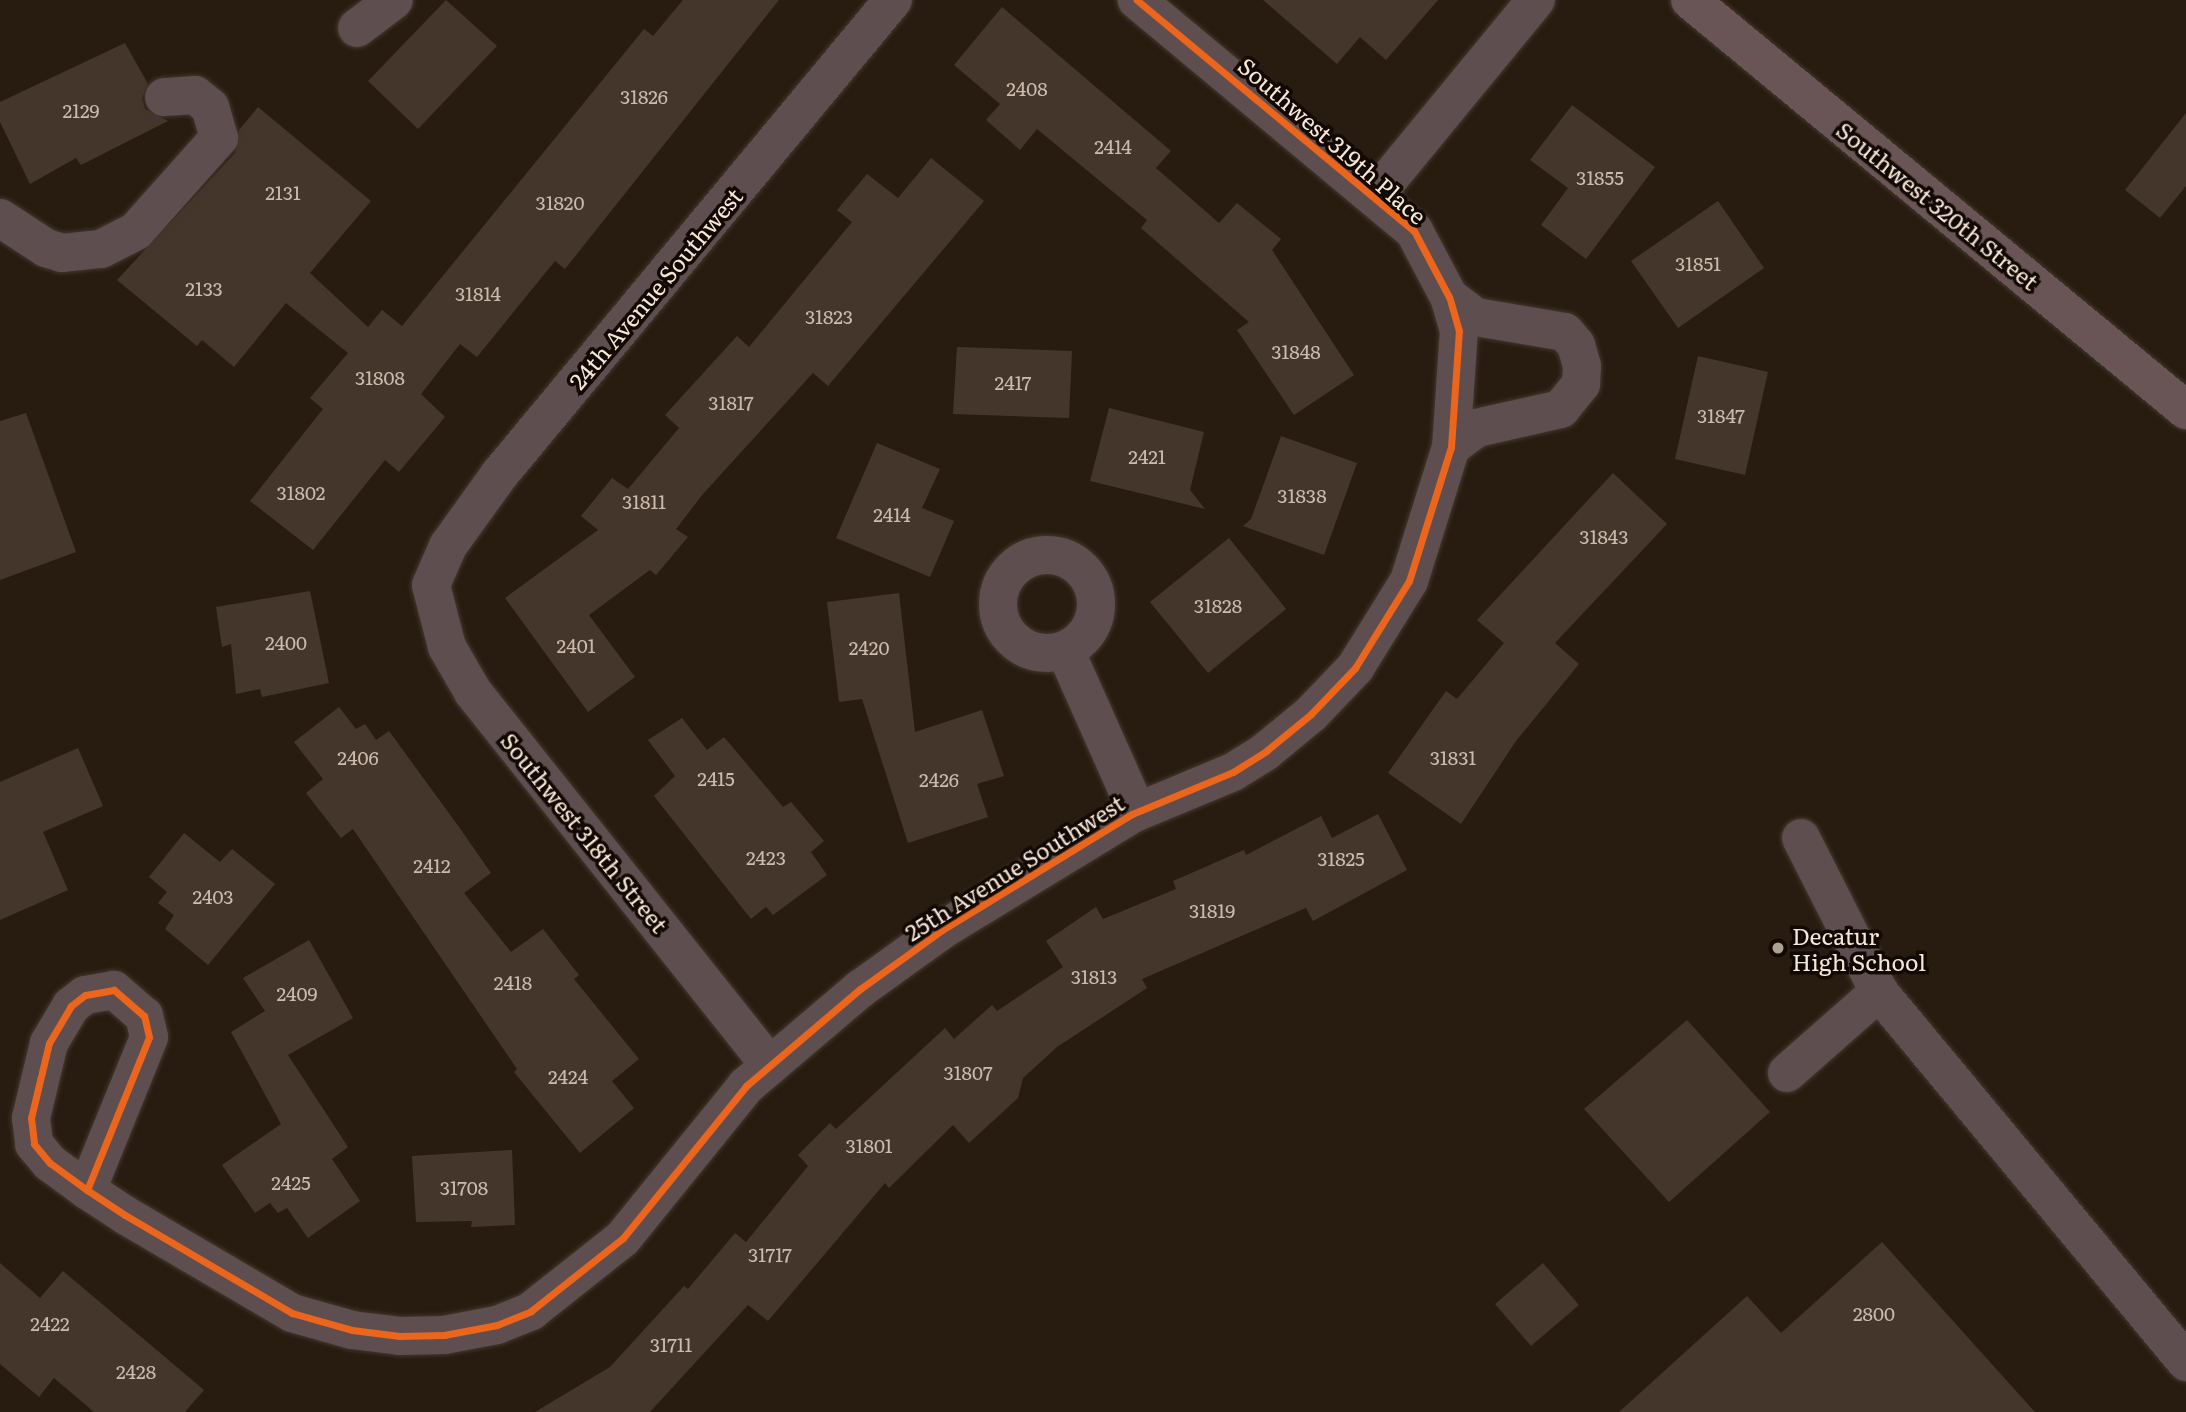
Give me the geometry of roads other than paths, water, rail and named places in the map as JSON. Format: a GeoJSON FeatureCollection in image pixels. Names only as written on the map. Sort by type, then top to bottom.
{"type":"FeatureCollection","features":[{"type":"Feature","properties":{"kind":"main road","name":"Southwest 320th Street"},"geometry":{"type":"LineString","coordinates":[[1690,0],[2186,410]]}},
{"type":"Feature","properties":{"kind":"street"},"geometry":{"type":"LineString","coordinates":[[357,28],[394,0]]}},
{"type":"Feature","properties":{"kind":"street","name":"24th Avenue Southwest"},"geometry":{"type":"LineString","coordinates":[[431,585],[448,546],[499,475],[893,0]]}},
{"type":"Feature","properties":{"kind":"street","name":"Southwest 319th Place"},"geometry":{"type":"LineString","coordinates":[[1137,0],[1414,231],[1449,297],[1459,331],[1458,382]]}},
{"type":"Feature","properties":{"kind":"street"},"geometry":{"type":"LineString","coordinates":[[1374,197],[1536,0]]}},
{"type":"Feature","properties":{"kind":"street"},"geometry":{"type":"LineString","coordinates":[[0,218],[46,248],[62,253],[101,248],[136,231],[219,138],[210,107],[195,95],[164,97]]}},
{"type":"Feature","properties":{"kind":"street","name":"Southwest 319th Place"},"geometry":{"type":"LineString","coordinates":[[1449,297],[1476,317],[1565,332],[1576,345],[1582,366],[1581,384],[1561,409],[1477,428],[1451,447]]}},
{"type":"Feature","properties":{"kind":"street","name":"25th Avenue Southwest"},"geometry":{"type":"LineString","coordinates":[[87,1190],[149,1037],[144,1016],[114,990],[85,995],[71,1006],[49,1043],[31,1118],[34,1144],[87,1190],[239,1286],[292,1313],[352,1330],[444,1335],[496,1325],[531,1311],[598,1261],[648,1209],[717,1119],[768,1063],[942,930],[1137,812],[1233,772],[1297,727],[1355,668],[1409,581],[1451,447],[1458,382]]}},
{"type":"Feature","properties":{"kind":"street","name":"Southwest 318th Street"},"geometry":{"type":"LineString","coordinates":[[431,585],[447,648],[473,692],[768,1063]]}},
{"type":"Feature","properties":{"kind":"street"},"geometry":{"type":"LineString","coordinates":[[1065,650],[1137,812]]}},
{"type":"Feature","properties":{"kind":"street"},"geometry":{"type":"LineString","coordinates":[[1801,838],[1879,992],[2186,1362]]}},
{"type":"Feature","properties":{"kind":"street"},"geometry":{"type":"LineString","coordinates":[[1787,1073],[1879,992]]}},
{"type":"Feature","properties":{"kind":"place","name":"Decatur High School"},"geometry":{"type":"Point","coordinates":[1778,948]}}]}
